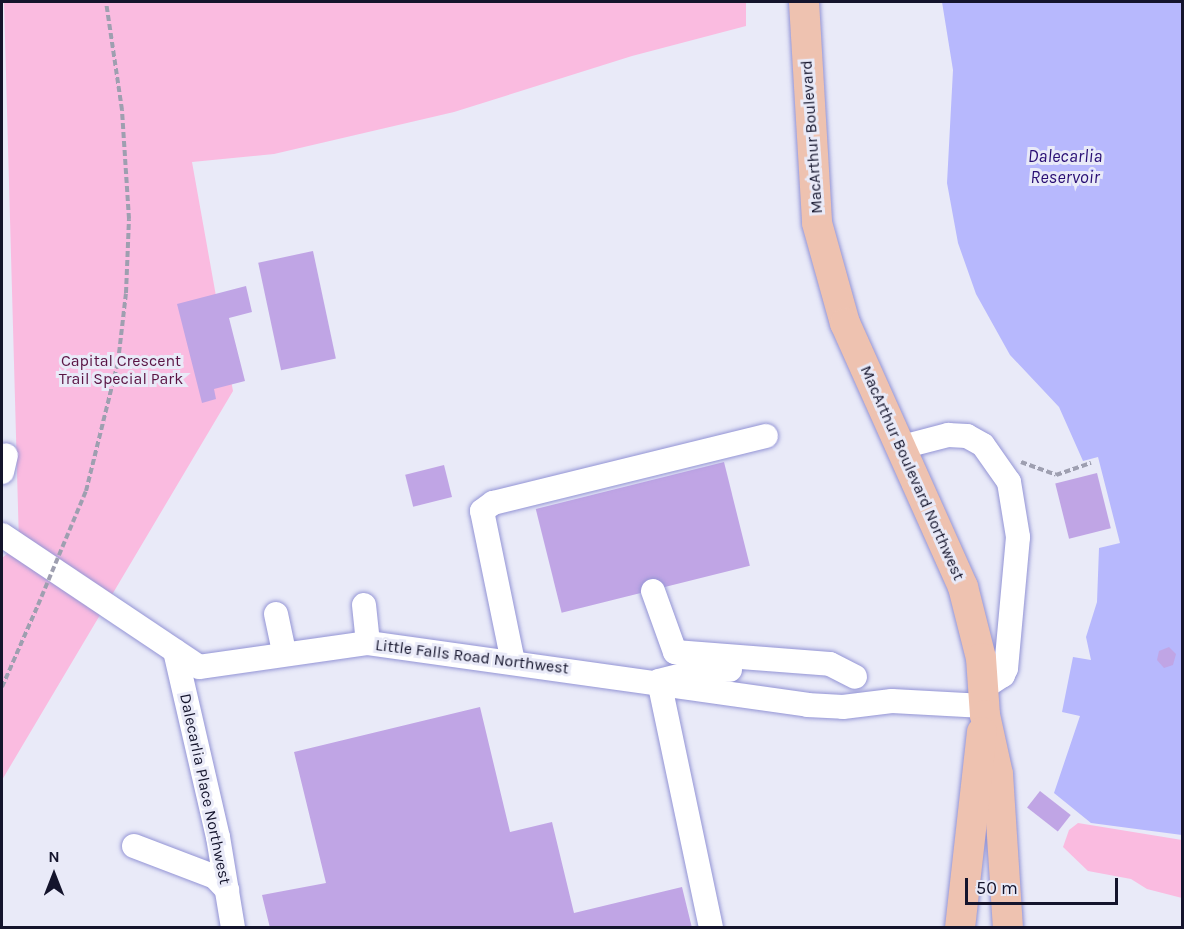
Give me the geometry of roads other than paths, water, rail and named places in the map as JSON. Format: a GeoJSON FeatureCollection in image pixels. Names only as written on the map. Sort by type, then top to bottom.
{"type":"FeatureCollection","features":[{"type":"Feature","properties":{"kind":"main road","name":"MacArthur Boulevard"},"geometry":{"type":"LineString","coordinates":[[804,2],[812,172],[828,271]]}},
{"type":"Feature","properties":{"kind":"main road","name":"MacArthur Boulevard Northwest"},"geometry":{"type":"LineString","coordinates":[[828,271],[845,323],[963,587],[981,658],[984,703],[998,774],[1008,927]]}},
{"type":"Feature","properties":{"kind":"main road","name":"MacArthur Boulevard Northwest"},"geometry":{"type":"LineString","coordinates":[[960,927],[984,703]]}},
{"type":"Feature","properties":{"kind":"lane"},"geometry":{"type":"LineString","coordinates":[[902,447],[948,435],[967,436],[983,445],[1009,482],[1018,537],[1006,668],[984,703]]}},
{"type":"Feature","properties":{"kind":"lane"},"geometry":{"type":"LineString","coordinates":[[513,662],[482,511],[493,503],[766,436]]}},
{"type":"Feature","properties":{"kind":"lane","name":"Little Falls Road Northwest"},"geometry":{"type":"LineString","coordinates":[[2,535],[199,667],[236,664],[284,653],[368,643],[659,681],[708,693],[807,705],[843,707],[892,701],[984,703]]}},
{"type":"Feature","properties":{"kind":"lane"},"geometry":{"type":"LineString","coordinates":[[653,591],[675,652],[830,664],[892,701]]}},
{"type":"Feature","properties":{"kind":"lane"},"geometry":{"type":"LineString","coordinates":[[364,605],[368,643]]}},
{"type":"Feature","properties":{"kind":"lane"},"geometry":{"type":"LineString","coordinates":[[276,614],[284,653]]}},
{"type":"Feature","properties":{"kind":"lane","name":"Dalecarlia Place Northwest"},"geometry":{"type":"LineString","coordinates":[[175,651],[233,927]]}},
{"type":"Feature","properties":{"kind":"lane"},"geometry":{"type":"LineString","coordinates":[[711,927],[659,681],[706,669],[837,680],[855,678]]}},
{"type":"Feature","properties":{"kind":"lane"},"geometry":{"type":"LineString","coordinates":[[134,846],[214,877],[226,890]]}},
{"type":"Feature","properties":{"kind":"water","name":"Dalecarlia Reservoir"},"geometry":{"type":"Polygon","coordinates":[[[942,2],[1182,2],[1182,835],[1091,823],[1054,793],[1080,716],[1062,712],[1073,657],[1091,660],[1086,637],[1097,602],[1099,548],[1120,543],[1098,457],[1083,461],[1059,407],[1010,355],[976,294],[958,243],[947,183],[953,70],[942,2]]]}},
{"type":"Feature","properties":{"kind":"park label","name":"Capital Crescent Trail Special Park"},"geometry":{"type":"Point","coordinates":[121,370]}}]}
